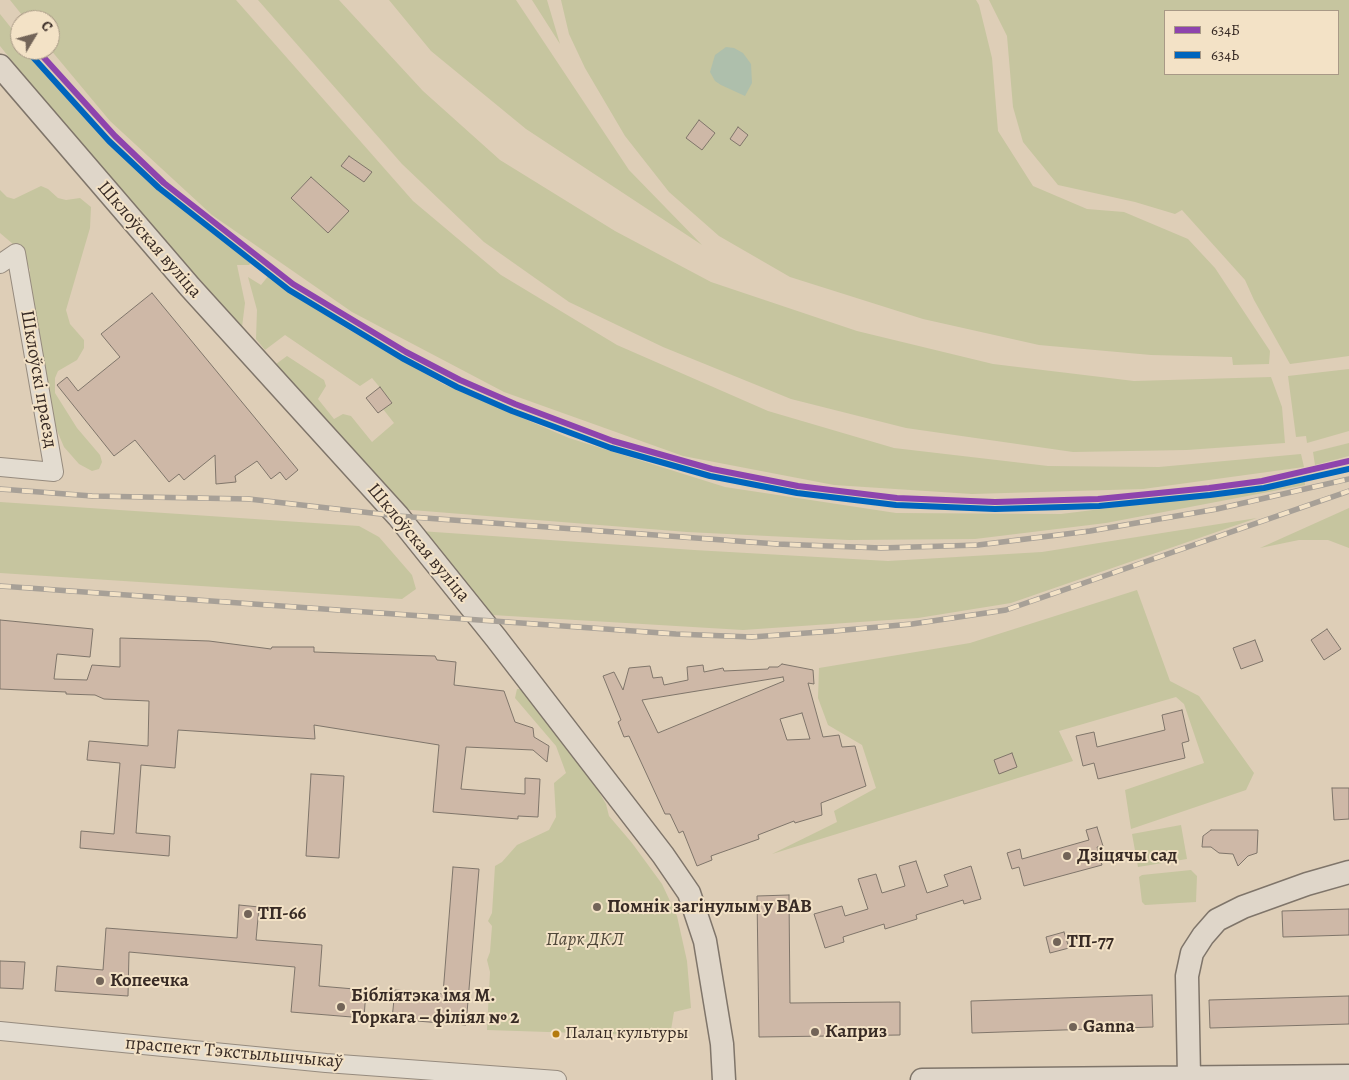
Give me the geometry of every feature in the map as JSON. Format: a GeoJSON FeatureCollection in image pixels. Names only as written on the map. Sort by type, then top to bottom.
{"type":"FeatureCollection","features":[{"type":"Feature","properties":{"kind":"main road","name":"Шклоўская вуліца"},"geometry":{"type":"LineString","coordinates":[[0,66],[190,287],[398,516],[496,638],[663,854],[689,894],[705,941],[722,1044],[724,1080]]}},
{"type":"Feature","properties":{"kind":"main road"},"geometry":{"type":"LineString","coordinates":[[1189,1076],[1187,976],[1192,953],[1203,936],[1217,920],[1243,907],[1307,884],[1349,872]]}},
{"type":"Feature","properties":{"kind":"main road"},"geometry":{"type":"LineString","coordinates":[[922,1080],[1349,1076]]}},
{"type":"Feature","properties":{"kind":"street","name":"Шклоўскі праезд"},"geometry":{"type":"LineString","coordinates":[[0,264],[16,253],[54,472],[0,467]]}},
{"type":"Feature","properties":{"kind":"street","name":"праспект Тэкстыльшчыкаў"},"geometry":{"type":"LineString","coordinates":[[0,1031],[326,1063],[507,1078],[557,1080]]}},
{"type":"Feature","properties":{"kind":"green space"},"geometry":{"type":"Polygon","coordinates":[[[10,0],[236,0],[413,201],[501,275],[617,345],[768,411],[894,448],[1048,466],[1159,467],[1301,454],[1304,467],[1143,489],[972,494],[834,485],[683,456],[504,392],[352,312],[212,215],[110,121],[59,60],[60,10],[18,10],[10,0]]]}},
{"type":"Feature","properties":{"kind":"green space"},"geometry":{"type":"Polygon","coordinates":[[[258,0],[339,0],[423,91],[500,160],[615,231],[711,282],[857,331],[993,364],[1134,381],[1271,377],[1282,407],[1285,443],[1187,450],[1073,452],[906,428],[791,399],[663,347],[569,302],[484,242],[402,164],[258,0]]]}},
{"type":"Feature","properties":{"kind":"green space"},"geometry":{"type":"Polygon","coordinates":[[[389,0],[516,0],[629,170],[702,245],[526,129],[431,51],[389,0]]]}},
{"type":"Feature","properties":{"kind":"green space"},"geometry":{"type":"Polygon","coordinates":[[[532,0],[547,0],[560,44],[532,0]]]}},
{"type":"Feature","properties":{"kind":"green space"},"geometry":{"type":"Polygon","coordinates":[[[561,0],[976,0],[979,5],[992,58],[998,131],[1033,186],[1087,209],[1124,212],[1188,239],[1215,268],[1270,351],[1269,364],[1233,365],[1232,357],[1151,355],[1039,345],[923,319],[790,277],[719,236],[669,192],[625,136],[585,68],[569,34],[561,0]]]}},
{"type":"Feature","properties":{"kind":"green space"},"geometry":{"type":"Polygon","coordinates":[[[989,0],[1349,0],[1349,356],[1290,364],[1254,300],[1245,280],[1182,210],[1175,214],[1135,202],[1058,185],[1023,142],[1013,107],[1007,36],[989,0]]]}},
{"type":"Feature","properties":{"kind":"green space"},"geometry":{"type":"Polygon","coordinates":[[[0,14],[10,26],[10,58],[0,46],[0,14]]]}},
{"type":"Feature","properties":{"kind":"green space"},"geometry":{"type":"Polygon","coordinates":[[[11,60],[37,60],[81,114],[152,181],[253,260],[249,265],[237,265],[245,303],[242,327],[88,155],[11,60]]]}},
{"type":"Feature","properties":{"kind":"green space"},"geometry":{"type":"Polygon","coordinates":[[[41,186],[48,189],[58,198],[66,200],[80,198],[91,207],[90,228],[66,310],[70,324],[84,340],[84,348],[77,360],[58,371],[55,378],[55,393],[77,428],[100,455],[102,462],[99,469],[92,471],[79,464],[64,447],[58,433],[29,346],[24,285],[30,270],[20,250],[0,233],[0,190],[7,197],[14,199],[41,186]]]}},
{"type":"Feature","properties":{"kind":"green space"},"geometry":{"type":"Polygon","coordinates":[[[269,275],[344,327],[443,384],[569,438],[725,487],[896,513],[1061,514],[1221,494],[1305,480],[1305,485],[1106,523],[975,539],[849,540],[687,532],[399,509],[276,364],[287,356],[324,380],[326,386],[318,399],[334,419],[343,414],[351,416],[372,442],[394,423],[383,409],[392,402],[372,378],[360,386],[285,335],[265,350],[256,339],[257,310],[248,277],[261,285],[269,275]]]}},
{"type":"Feature","properties":{"kind":"green space"},"geometry":{"type":"Polygon","coordinates":[[[1349,369],[1349,431],[1307,443],[1306,436],[1296,437],[1288,376],[1349,369]]]}},
{"type":"Feature","properties":{"kind":"green space"},"geometry":{"type":"Polygon","coordinates":[[[1349,443],[1349,456],[1315,465],[1313,452],[1349,443]]]}},
{"type":"Feature","properties":{"kind":"green space"},"geometry":{"type":"Polygon","coordinates":[[[0,502],[359,526],[379,537],[412,575],[416,589],[402,599],[0,573],[0,502]]]}},
{"type":"Feature","properties":{"kind":"green space"},"geometry":{"type":"Polygon","coordinates":[[[1349,508],[1349,548],[1328,540],[1299,540],[1260,548],[1349,508]]]}},
{"type":"Feature","properties":{"kind":"green space"},"geometry":{"type":"Polygon","coordinates":[[[1257,518],[1011,603],[918,618],[743,630],[492,615],[420,531],[888,561],[1042,552],[1257,518]]]}},
{"type":"Feature","properties":{"kind":"green space"},"geometry":{"type":"Polygon","coordinates":[[[1137,590],[1170,681],[1199,696],[1254,773],[1246,790],[1131,829],[1125,790],[1204,763],[1184,704],[1176,697],[1059,731],[1073,761],[772,854],[837,822],[834,811],[876,788],[862,745],[828,725],[818,698],[819,668],[970,643],[1137,590]]]}},
{"type":"Feature","properties":{"kind":"green space","name":"Парк ДКЛ"},"geometry":{"type":"Polygon","coordinates":[[[517,689],[523,689],[590,777],[606,804],[609,816],[632,843],[662,884],[677,916],[687,961],[691,1008],[674,1012],[670,1036],[487,1030],[490,972],[487,960],[490,952],[492,926],[488,921],[492,913],[495,866],[502,862],[517,845],[549,830],[556,817],[554,783],[566,773],[556,746],[515,698],[517,689]]]}},
{"type":"Feature","properties":{"kind":"green space"},"geometry":{"type":"Polygon","coordinates":[[[1181,825],[1187,859],[1138,867],[1132,834],[1181,825]]]}},
{"type":"Feature","properties":{"kind":"green space"},"geometry":{"type":"Polygon","coordinates":[[[1191,870],[1197,876],[1196,902],[1145,905],[1142,902],[1139,877],[1142,875],[1191,870]]]}},
{"type":"Feature","properties":{"kind":"shaded area"},"geometry":{"type":"Polygon","coordinates":[[[726,47],[734,48],[743,53],[751,64],[752,83],[745,96],[715,81],[710,72],[715,55],[726,47]]]}},
{"type":"Feature","properties":{"kind":"building"},"geometry":{"type":"Polygon","coordinates":[[[699,120],[715,133],[702,150],[686,138],[699,120]]]}},
{"type":"Feature","properties":{"kind":"building"},"geometry":{"type":"Polygon","coordinates":[[[738,127],[748,135],[740,146],[730,139],[738,127]]]}},
{"type":"Feature","properties":{"kind":"building"},"geometry":{"type":"Polygon","coordinates":[[[349,156],[372,172],[364,182],[341,166],[349,156]]]}},
{"type":"Feature","properties":{"kind":"building"},"geometry":{"type":"Polygon","coordinates":[[[311,177],[349,211],[328,233],[291,198],[311,177]]]}},
{"type":"Feature","properties":{"kind":"building"},"geometry":{"type":"Polygon","coordinates":[[[152,293],[298,470],[286,480],[280,472],[271,479],[257,461],[235,476],[236,482],[216,484],[215,455],[184,480],[179,474],[169,482],[135,440],[114,456],[57,385],[67,377],[78,391],[120,357],[101,334],[152,293]]]}},
{"type":"Feature","properties":{"kind":"building"},"geometry":{"type":"Polygon","coordinates":[[[380,387],[392,403],[378,413],[366,398],[380,387]]]}},
{"type":"Feature","properties":{"kind":"building"},"geometry":{"type":"Polygon","coordinates":[[[0,620],[93,629],[90,657],[57,654],[54,679],[87,680],[92,665],[120,667],[120,638],[209,641],[271,649],[272,647],[314,647],[314,652],[435,656],[437,660],[456,662],[454,685],[504,691],[515,722],[533,728],[534,737],[549,746],[547,762],[533,750],[466,747],[461,789],[525,794],[525,778],[540,779],[538,817],[518,816],[518,819],[433,812],[439,745],[314,725],[315,739],[178,730],[175,768],[141,765],[136,833],[170,836],[169,856],[80,848],[81,831],[114,834],[120,763],[87,760],[89,741],[148,746],[149,701],[104,699],[95,695],[66,694],[66,692],[0,689],[0,620]]]}},
{"type":"Feature","properties":{"kind":"building"},"geometry":{"type":"Polygon","coordinates":[[[1327,629],[1341,649],[1324,660],[1311,640],[1327,629]]]}},
{"type":"Feature","properties":{"kind":"building"},"geometry":{"type":"Polygon","coordinates":[[[1255,640],[1263,661],[1241,669],[1233,648],[1255,640]]]}},
{"type":"Feature","properties":{"kind":"building"},"geometry":{"type":"Polygon","coordinates":[[[782,664],[813,670],[814,684],[808,683],[823,737],[839,735],[842,747],[855,746],[866,786],[821,803],[822,815],[795,823],[794,821],[758,835],[759,839],[711,856],[712,860],[697,866],[683,831],[679,833],[670,814],[665,814],[629,736],[624,737],[618,722],[621,720],[603,676],[614,672],[623,690],[629,668],[650,666],[653,678],[662,677],[664,685],[688,680],[687,667],[703,665],[704,672],[723,668],[724,671],[778,667],[782,664]],[[783,677],[642,700],[658,733],[784,681],[783,677]],[[802,713],[780,719],[787,740],[810,739],[802,713]]]}},
{"type":"Feature","properties":{"kind":"building"},"geometry":{"type":"Polygon","coordinates":[[[1182,710],[1189,741],[1182,743],[1185,758],[1098,779],[1094,763],[1083,766],[1076,736],[1094,732],[1097,747],[1165,730],[1162,715],[1182,710]]]}},
{"type":"Feature","properties":{"kind":"building"},"geometry":{"type":"Polygon","coordinates":[[[1012,753],[1017,767],[999,774],[994,760],[1012,753]]]}},
{"type":"Feature","properties":{"kind":"building"},"geometry":{"type":"Polygon","coordinates":[[[311,774],[344,776],[339,858],[306,856],[311,774]]]}},
{"type":"Feature","properties":{"kind":"building"},"geometry":{"type":"Polygon","coordinates":[[[1332,788],[1349,788],[1349,819],[1334,820],[1332,788]]]}},
{"type":"Feature","properties":{"kind":"building","name":"Дзіцячы сад"},"geometry":{"type":"Polygon","coordinates":[[[1097,827],[1103,846],[1097,847],[1102,865],[1024,886],[1019,867],[1012,869],[1007,853],[1020,849],[1022,859],[1089,840],[1086,830],[1097,827]]]}},
{"type":"Feature","properties":{"kind":"building"},"geometry":{"type":"Polygon","coordinates":[[[1211,830],[1258,830],[1257,853],[1248,856],[1238,866],[1233,854],[1219,853],[1211,847],[1202,847],[1203,836],[1211,830]]]}},
{"type":"Feature","properties":{"kind":"building"},"geometry":{"type":"Polygon","coordinates":[[[916,861],[927,893],[948,886],[944,875],[971,866],[981,899],[964,904],[963,900],[916,915],[917,919],[885,929],[884,924],[843,937],[844,942],[825,948],[814,914],[842,906],[845,916],[868,909],[858,879],[876,874],[882,893],[905,886],[899,866],[916,861]]]}},
{"type":"Feature","properties":{"kind":"building"},"geometry":{"type":"Polygon","coordinates":[[[453,867],[479,869],[466,1025],[392,1019],[395,990],[443,994],[453,867]]]}},
{"type":"Feature","properties":{"kind":"building"},"geometry":{"type":"Polygon","coordinates":[[[789,895],[790,1003],[900,1002],[900,1035],[759,1037],[757,896],[789,895]]]}},
{"type":"Feature","properties":{"kind":"building"},"geometry":{"type":"Polygon","coordinates":[[[239,905],[259,907],[256,940],[322,945],[319,986],[366,990],[364,1018],[291,1012],[295,967],[129,952],[128,996],[55,991],[57,966],[103,970],[106,928],[237,938],[239,905]]]}},
{"type":"Feature","properties":{"kind":"building"},"geometry":{"type":"Polygon","coordinates":[[[1349,909],[1349,935],[1283,937],[1282,911],[1349,909]]]}},
{"type":"Feature","properties":{"kind":"building","name":"ТП-77"},"geometry":{"type":"Polygon","coordinates":[[[1064,932],[1069,948],[1050,953],[1046,937],[1064,932]]]}},
{"type":"Feature","properties":{"kind":"building"},"geometry":{"type":"Polygon","coordinates":[[[0,961],[25,962],[23,989],[0,988],[0,961]]]}},
{"type":"Feature","properties":{"kind":"building"},"geometry":{"type":"Polygon","coordinates":[[[1152,995],[1153,1027],[972,1033],[971,1001],[1152,995]]]}},
{"type":"Feature","properties":{"kind":"building"},"geometry":{"type":"Polygon","coordinates":[[[1349,996],[1349,1024],[1210,1028],[1209,1000],[1349,996]]]}},
{"type":"Feature","properties":{"kind":"railway"},"geometry":{"type":"LineString","coordinates":[[0,489],[92,496],[249,499],[398,516],[777,544],[881,548],[978,545],[1090,531],[1217,509],[1349,479]]}},
{"type":"Feature","properties":{"kind":"railway"},"geometry":{"type":"LineString","coordinates":[[0,586],[676,634],[752,637],[912,624],[1006,610],[1349,491]]}},
{"type":"Feature","properties":{"kind":"transit line","name":"634Ь"},"geometry":{"type":"LineString","coordinates":[[36,60],[109,141],[159,188],[289,290],[402,358],[457,387],[512,411],[611,448],[710,476],[797,493],[896,505],[995,509],[1099,506],[1210,495],[1264,488],[1349,469]]}},
{"type":"Feature","properties":{"kind":"transit line","name":"634Б"},"geometry":{"type":"LineString","coordinates":[[46,60],[115,136],[164,183],[293,284],[406,352],[460,380],[515,404],[613,441],[712,469],[798,486],[897,498],[995,502],[1098,499],[1209,488],[1262,481],[1349,461]]}},
{"type":"Feature","properties":{"kind":"place","name":"Дзіцячы сад"},"geometry":{"type":"Point","coordinates":[1067,856]}},
{"type":"Feature","properties":{"kind":"place","name":"Помнік загінулым у ВАВ"},"geometry":{"type":"Point","coordinates":[597,907]}},
{"type":"Feature","properties":{"kind":"place","name":"ТП-66"},"geometry":{"type":"Point","coordinates":[248,914]}},
{"type":"Feature","properties":{"kind":"place","name":"ТП-77"},"geometry":{"type":"Point","coordinates":[1057,942]}},
{"type":"Feature","properties":{"kind":"place","name":"Копеечка"},"geometry":{"type":"Point","coordinates":[100,981]}},
{"type":"Feature","properties":{"kind":"place","name":"Бібліятэка імя М. Горкага – філіял № 2"},"geometry":{"type":"Point","coordinates":[341,1007]}},
{"type":"Feature","properties":{"kind":"place","name":"Ganna"},"geometry":{"type":"Point","coordinates":[1073,1027]}},
{"type":"Feature","properties":{"kind":"place","name":"Каприз"},"geometry":{"type":"Point","coordinates":[815,1032]}},
{"type":"Feature","properties":{"kind":"place","name":"Палац культуры"},"geometry":{"type":"Point","coordinates":[556,1034]}}]}
